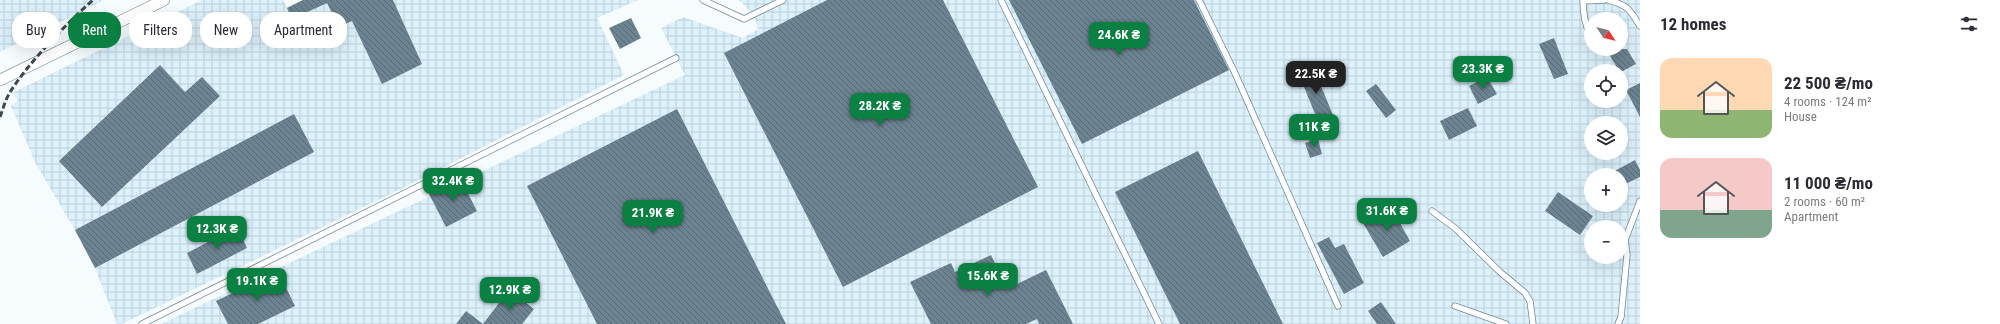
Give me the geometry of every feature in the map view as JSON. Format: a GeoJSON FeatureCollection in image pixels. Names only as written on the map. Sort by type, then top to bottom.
{"type":"FeatureCollection","features":[{"type":"Feature","properties":{"kind":"street"},"geometry":{"type":"LineString","coordinates":[[0,80],[164,0]]}},
{"type":"Feature","properties":{"kind":"lane"},"geometry":{"type":"LineString","coordinates":[[703,0],[744,19],[783,0]]}},
{"type":"Feature","properties":{"kind":"lane"},"geometry":{"type":"LineString","coordinates":[[1001,0],[1159,324]]}},
{"type":"Feature","properties":{"kind":"lane"},"geometry":{"type":"LineString","coordinates":[[1199,0],[1234,71],[1338,306]]}},
{"type":"Feature","properties":{"kind":"lane"},"geometry":{"type":"LineString","coordinates":[[1584,17],[1583,1],[1604,0]]}},
{"type":"Feature","properties":{"kind":"lane"},"geometry":{"type":"LineString","coordinates":[[1608,0],[1621,3],[1629,9],[1640,26]]}},
{"type":"Feature","properties":{"kind":"lane"},"geometry":{"type":"LineString","coordinates":[[142,324],[676,58]]}},
{"type":"Feature","properties":{"kind":"lane"},"geometry":{"type":"LineString","coordinates":[[1618,324],[1621,317],[1627,256],[1625,240],[1640,201]]}},
{"type":"Feature","properties":{"kind":"lane"},"geometry":{"type":"LineString","coordinates":[[1432,211],[1456,228],[1500,272],[1525,293],[1530,301],[1533,324]]}},
{"type":"Feature","properties":{"kind":"lane"},"geometry":{"type":"LineString","coordinates":[[1455,306],[1506,324]]}},
{"type":"Feature","properties":{"kind":"shaded area"},"geometry":{"type":"Polygon","coordinates":[[[0,0],[104,0],[80,12],[68,12],[68,18],[60,22],[60,12],[12,12],[12,46],[0,52],[0,0]]]}},
{"type":"Feature","properties":{"kind":"shaded area"},"geometry":{"type":"Polygon","coordinates":[[[202,0],[283,0],[287,7],[303,0],[638,0],[597,18],[624,75],[399,190],[122,324],[117,324],[95,268],[75,230],[36,164],[11,106],[18,100],[12,93],[104,48],[121,48],[121,40],[129,36],[129,48],[192,48],[192,12],[177,12],[202,0]]]}},
{"type":"Feature","properties":{"kind":"shaded area"},"geometry":{"type":"Polygon","coordinates":[[[739,0],[1640,0],[1640,324],[161,324],[685,75],[661,28],[683,17],[743,38],[758,29],[754,15],[739,0]]]}},
{"type":"Feature","properties":{"kind":"building"},"geometry":{"type":"Polygon","coordinates":[[[303,0],[393,0],[422,64],[382,84],[352,21],[347,23],[347,12],[332,12],[327,3],[307,12],[289,12],[287,8],[303,0]]]}},
{"type":"Feature","properties":{"kind":"building"},"geometry":{"type":"Polygon","coordinates":[[[827,0],[943,0],[1038,187],[843,287],[724,53],[827,0]]]}},
{"type":"Feature","properties":{"kind":"building"},"geometry":{"type":"Polygon","coordinates":[[[1009,0],[1194,0],[1229,70],[1082,144],[1009,0]]]}},
{"type":"Feature","properties":{"kind":"building"},"geometry":{"type":"Polygon","coordinates":[[[631,18],[641,38],[620,49],[609,28],[631,18]]]}},
{"type":"Feature","properties":{"kind":"building"},"geometry":{"type":"Polygon","coordinates":[[[1554,38],[1568,74],[1554,79],[1539,44],[1554,38]]]}},
{"type":"Feature","properties":{"kind":"building"},"geometry":{"type":"Polygon","coordinates":[[[1628,51],[1636,64],[1628,68],[1628,64],[1615,64],[1610,56],[1628,56],[1628,51]]]}},
{"type":"Feature","properties":{"kind":"building"},"geometry":{"type":"Polygon","coordinates":[[[1312,64],[1335,120],[1320,126],[1297,70],[1312,64]]]}},
{"type":"Feature","properties":{"kind":"building"},"geometry":{"type":"Polygon","coordinates":[[[160,65],[185,92],[202,77],[220,96],[102,207],[59,161],[160,65]]]}},
{"type":"Feature","properties":{"kind":"building"},"geometry":{"type":"Polygon","coordinates":[[[1487,77],[1497,94],[1478,104],[1469,86],[1487,77]]]}},
{"type":"Feature","properties":{"kind":"building"},"geometry":{"type":"Polygon","coordinates":[[[1640,83],[1640,117],[1628,94],[1628,89],[1640,83]]]}},
{"type":"Feature","properties":{"kind":"building"},"geometry":{"type":"Polygon","coordinates":[[[1376,84],[1396,110],[1386,118],[1366,91],[1376,84]]]}},
{"type":"Feature","properties":{"kind":"building"},"geometry":{"type":"Polygon","coordinates":[[[1468,108],[1477,126],[1449,140],[1440,121],[1468,108]]]}},
{"type":"Feature","properties":{"kind":"building"},"geometry":{"type":"Polygon","coordinates":[[[677,109],[786,324],[597,324],[527,186],[677,109]]]}},
{"type":"Feature","properties":{"kind":"building"},"geometry":{"type":"Polygon","coordinates":[[[294,114],[314,152],[95,268],[75,230],[294,114]]]}},
{"type":"Feature","properties":{"kind":"building"},"geometry":{"type":"Polygon","coordinates":[[[1318,139],[1322,154],[1310,158],[1305,143],[1318,139]]]}},
{"type":"Feature","properties":{"kind":"building"},"geometry":{"type":"Polygon","coordinates":[[[1198,151],[1283,324],[1180,324],[1115,192],[1198,151]]]}},
{"type":"Feature","properties":{"kind":"building"},"geometry":{"type":"Polygon","coordinates":[[[1635,160],[1640,170],[1640,177],[1628,183],[1628,168],[1620,168],[1635,160]]]}},
{"type":"Feature","properties":{"kind":"building"},"geometry":{"type":"Polygon","coordinates":[[[460,178],[477,211],[446,227],[429,194],[460,178]]]}},
{"type":"Feature","properties":{"kind":"building"},"geometry":{"type":"Polygon","coordinates":[[[1558,192],[1584,210],[1584,212],[1587,212],[1593,216],[1590,220],[1584,220],[1584,229],[1580,235],[1545,211],[1558,192]]]}},
{"type":"Feature","properties":{"kind":"building"},"geometry":{"type":"Polygon","coordinates":[[[1391,207],[1410,241],[1383,257],[1363,223],[1391,207]]]}},
{"type":"Feature","properties":{"kind":"building"},"geometry":{"type":"Polygon","coordinates":[[[237,227],[247,248],[197,274],[187,253],[237,227]]]}},
{"type":"Feature","properties":{"kind":"building"},"geometry":{"type":"Polygon","coordinates":[[[1329,237],[1335,248],[1344,244],[1364,283],[1344,294],[1317,243],[1329,237]]]}},
{"type":"Feature","properties":{"kind":"building"},"geometry":{"type":"Polygon","coordinates":[[[991,255],[1007,289],[1046,270],[1073,324],[1039,324],[1037,319],[1026,324],[931,324],[910,282],[951,263],[955,272],[991,255]]]}},
{"type":"Feature","properties":{"kind":"building"},"geometry":{"type":"Polygon","coordinates":[[[278,271],[295,306],[258,324],[228,324],[216,301],[278,271]]]}},
{"type":"Feature","properties":{"kind":"building"},"geometry":{"type":"Polygon","coordinates":[[[509,290],[534,309],[522,324],[483,324],[509,290]]]}},
{"type":"Feature","properties":{"kind":"building"},"geometry":{"type":"Polygon","coordinates":[[[1381,302],[1396,324],[1377,324],[1368,311],[1381,302]]]}},
{"type":"Feature","properties":{"kind":"building"},"geometry":{"type":"Polygon","coordinates":[[[466,311],[483,324],[456,324],[466,311]]]}},
{"type":"Feature","properties":{"kind":"railway"},"geometry":{"type":"LineString","coordinates":[[0,117],[9,94],[26,70],[71,20],[93,0]]}}]}
